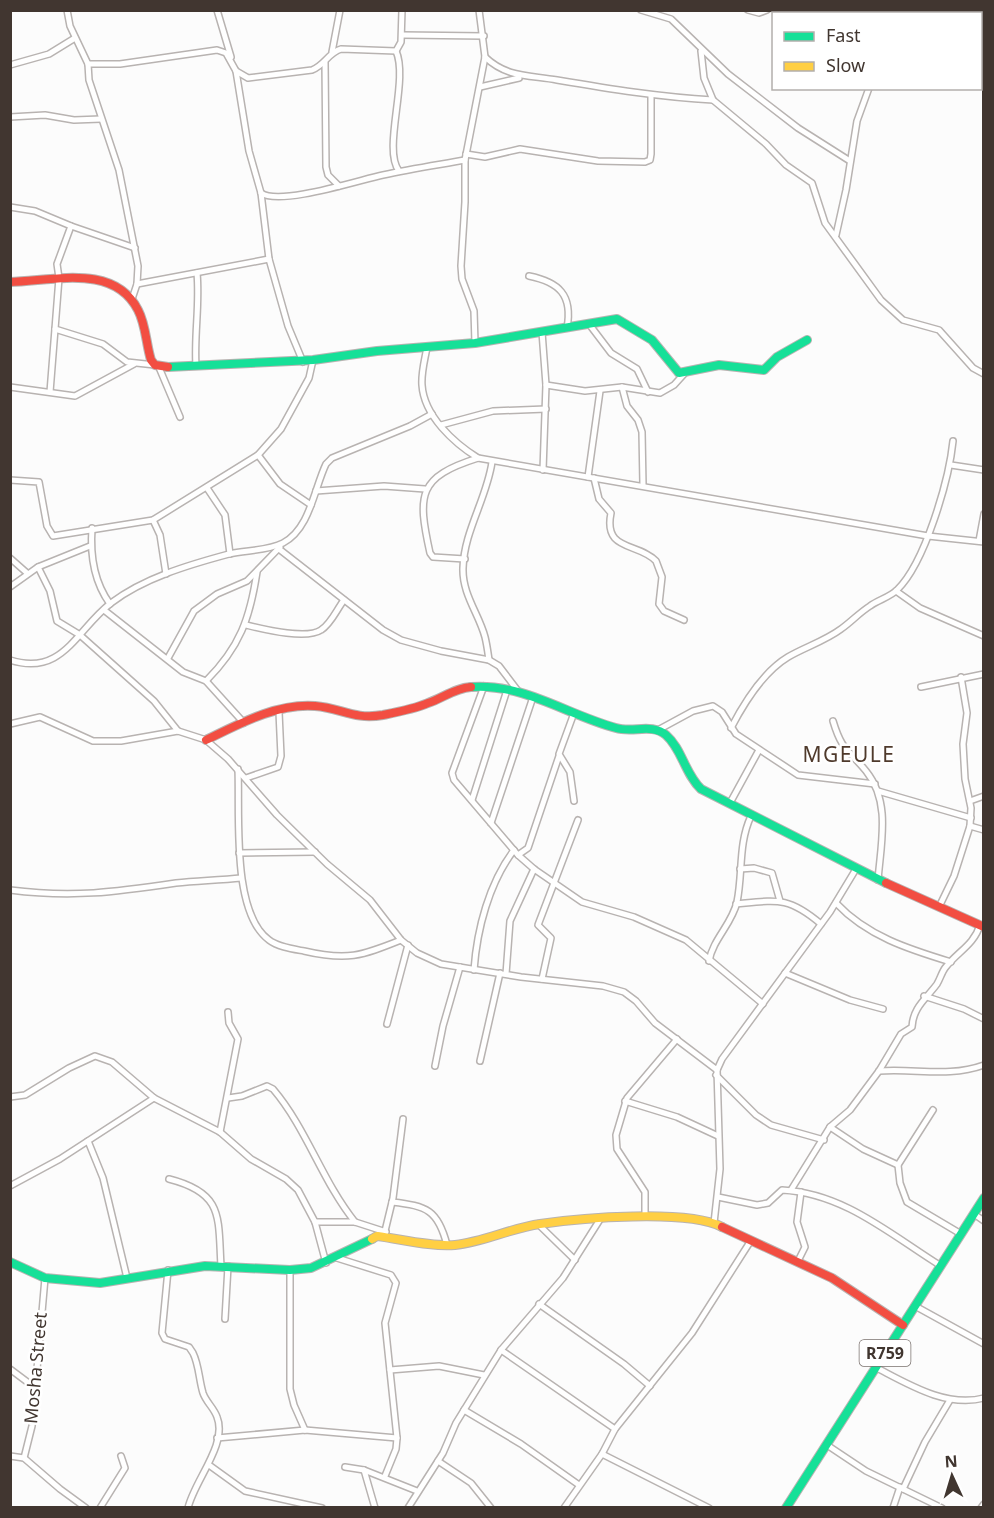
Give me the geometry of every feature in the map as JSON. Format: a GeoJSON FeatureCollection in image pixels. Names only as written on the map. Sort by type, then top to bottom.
{"type":"FeatureCollection","features":[{"type":"Feature","properties":{"kind":"street"},"geometry":{"type":"LineString","coordinates":[[67,10],[75,38],[88,64],[89,80],[119,170],[135,248],[137,284],[132,299]]}},
{"type":"Feature","properties":{"kind":"street"},"geometry":{"type":"LineString","coordinates":[[218,10],[236,71],[249,151],[263,205],[269,259],[288,326],[303,362]]}},
{"type":"Feature","properties":{"kind":"street"},"geometry":{"type":"LineString","coordinates":[[236,71],[254,79],[312,70],[325,62],[332,52],[340,10]]}},
{"type":"Feature","properties":{"kind":"street"},"geometry":{"type":"LineString","coordinates":[[332,52],[355,49],[396,51],[400,47],[402,35],[402,10]]}},
{"type":"Feature","properties":{"kind":"street"},"geometry":{"type":"LineString","coordinates":[[475,343],[474,311],[462,279],[461,266],[465,157],[485,57],[479,10]]}},
{"type":"Feature","properties":{"kind":"street"},"geometry":{"type":"LineString","coordinates":[[642,10],[671,19],[701,51],[798,128],[850,161]]}},
{"type":"Feature","properties":{"kind":"street"},"geometry":{"type":"LineString","coordinates":[[671,19],[675,10]]}},
{"type":"Feature","properties":{"kind":"street"},"geometry":{"type":"LineString","coordinates":[[748,10],[759,14],[767,10]]}},
{"type":"Feature","properties":{"kind":"street"},"geometry":{"type":"LineString","coordinates":[[402,35],[484,36]]}},
{"type":"Feature","properties":{"kind":"street"},"geometry":{"type":"LineString","coordinates":[[10,64],[49,54],[75,38]]}},
{"type":"Feature","properties":{"kind":"street"},"geometry":{"type":"LineString","coordinates":[[88,64],[120,64],[217,50],[231,59]]}},
{"type":"Feature","properties":{"kind":"street"},"geometry":{"type":"LineString","coordinates":[[396,51],[400,66],[394,156],[399,171]]}},
{"type":"Feature","properties":{"kind":"street"},"geometry":{"type":"LineString","coordinates":[[701,51],[704,78],[713,100],[766,144],[786,165],[807,177],[815,188],[820,212],[891,310],[903,320],[939,330],[973,368],[984,374]]}},
{"type":"Feature","properties":{"kind":"street"},"geometry":{"type":"LineString","coordinates":[[485,57],[498,68],[522,77]]}},
{"type":"Feature","properties":{"kind":"street"},"geometry":{"type":"LineString","coordinates":[[325,62],[326,167],[328,175],[339,186]]}},
{"type":"Feature","properties":{"kind":"street"},"geometry":{"type":"LineString","coordinates":[[480,87],[522,77],[555,79],[651,96],[713,100]]}},
{"type":"Feature","properties":{"kind":"street"},"geometry":{"type":"LineString","coordinates":[[836,236],[856,121],[868,90]]}},
{"type":"Feature","properties":{"kind":"street"},"geometry":{"type":"LineString","coordinates":[[261,194],[276,197],[339,186],[465,157],[485,157],[520,149],[577,159],[645,162],[650,160],[651,154],[651,96]]}},
{"type":"Feature","properties":{"kind":"street"},"geometry":{"type":"LineString","coordinates":[[10,117],[45,115],[74,120],[101,119]]}},
{"type":"Feature","properties":{"kind":"street"},"geometry":{"type":"LineString","coordinates":[[263,205],[276,197]]}},
{"type":"Feature","properties":{"kind":"street"},"geometry":{"type":"LineString","coordinates":[[10,207],[35,211],[135,248]]}},
{"type":"Feature","properties":{"kind":"street"},"geometry":{"type":"LineString","coordinates":[[50,393],[59,278],[58,255],[71,225]]}},
{"type":"Feature","properties":{"kind":"street"},"geometry":{"type":"LineString","coordinates":[[137,284],[269,259]]}},
{"type":"Feature","properties":{"kind":"street"},"geometry":{"type":"LineString","coordinates":[[196,366],[196,337],[200,302],[197,273]]}},
{"type":"Feature","properties":{"kind":"street"},"geometry":{"type":"LineString","coordinates":[[529,276],[548,280],[560,287],[569,314],[567,328]]}},
{"type":"Feature","properties":{"kind":"street"},"geometry":{"type":"LineString","coordinates":[[10,282],[59,278],[100,279],[114,283],[132,299],[141,319],[148,352],[180,417]]}},
{"type":"Feature","properties":{"kind":"street"},"geometry":{"type":"LineString","coordinates":[[569,314],[584,325],[611,353],[637,369],[648,392]]}},
{"type":"Feature","properties":{"kind":"street"},"geometry":{"type":"LineString","coordinates":[[55,329],[103,344],[135,364],[196,366],[303,362],[377,351],[475,343],[617,319],[624,321],[662,350],[675,370],[684,374]]}},
{"type":"Feature","properties":{"kind":"street"},"geometry":{"type":"LineString","coordinates":[[542,333],[546,385],[543,470]]}},
{"type":"Feature","properties":{"kind":"street"},"geometry":{"type":"LineString","coordinates":[[546,385],[600,391],[622,387],[648,392],[666,391],[684,374],[719,365],[736,369],[764,370],[777,357],[807,340]]}},
{"type":"Feature","properties":{"kind":"street"},"geometry":{"type":"LineString","coordinates":[[427,347],[422,388],[432,414],[462,447],[478,458],[928,536],[981,542],[984,513]]}},
{"type":"Feature","properties":{"kind":"street"},"geometry":{"type":"LineString","coordinates":[[10,480],[39,482],[47,526],[52,535],[153,520],[258,456],[281,429],[309,378],[313,360]]}},
{"type":"Feature","properties":{"kind":"street"},"geometry":{"type":"LineString","coordinates":[[10,387],[68,396],[82,395],[135,364]]}},
{"type":"Feature","properties":{"kind":"street"},"geometry":{"type":"LineString","coordinates":[[622,387],[627,406],[640,424],[643,485]]}},
{"type":"Feature","properties":{"kind":"street"},"geometry":{"type":"LineString","coordinates":[[600,391],[591,477],[599,500],[611,513],[609,528],[616,540],[656,561],[662,577],[659,604],[664,610],[684,620]]}},
{"type":"Feature","properties":{"kind":"street"},"geometry":{"type":"LineString","coordinates":[[441,425],[493,411],[546,409]]}},
{"type":"Feature","properties":{"kind":"street"},"geometry":{"type":"LineString","coordinates":[[168,658],[194,611],[217,594],[247,581],[298,529],[316,492],[326,464],[332,458],[410,426],[432,414]]}},
{"type":"Feature","properties":{"kind":"street"},"geometry":{"type":"LineString","coordinates":[[731,728],[753,692],[787,658],[841,630],[869,606],[896,591],[919,559],[928,536],[951,465],[953,441]]}},
{"type":"Feature","properties":{"kind":"street"},"geometry":{"type":"LineString","coordinates":[[258,456],[280,484],[310,504]]}},
{"type":"Feature","properties":{"kind":"street"},"geometry":{"type":"LineString","coordinates":[[465,559],[433,557],[430,553],[423,511],[425,489],[440,474],[478,458]]}},
{"type":"Feature","properties":{"kind":"street"},"geometry":{"type":"LineString","coordinates":[[489,660],[485,637],[466,590],[463,568],[475,517],[489,483],[492,462]]}},
{"type":"Feature","properties":{"kind":"street"},"geometry":{"type":"LineString","coordinates":[[951,465],[984,470]]}},
{"type":"Feature","properties":{"kind":"street"},"geometry":{"type":"LineString","coordinates":[[316,492],[384,486],[425,489]]}},
{"type":"Feature","properties":{"kind":"street"},"geometry":{"type":"LineString","coordinates":[[207,488],[225,515],[230,554]]}},
{"type":"Feature","properties":{"kind":"street"},"geometry":{"type":"LineString","coordinates":[[153,520],[160,535],[166,574]]}},
{"type":"Feature","properties":{"kind":"street"},"geometry":{"type":"LineString","coordinates":[[92,528],[90,546],[98,584],[110,604]]}},
{"type":"Feature","properties":{"kind":"street"},"geometry":{"type":"LineString","coordinates":[[10,586],[38,567],[90,546]]}},
{"type":"Feature","properties":{"kind":"street"},"geometry":{"type":"LineString","coordinates":[[10,660],[37,664],[52,660],[110,604],[166,574],[230,554],[281,546],[382,630],[401,639],[489,660],[500,666],[519,691]]}},
{"type":"Feature","properties":{"kind":"street"},"geometry":{"type":"LineString","coordinates":[[10,558],[27,573]]}},
{"type":"Feature","properties":{"kind":"street"},"geometry":{"type":"LineString","coordinates":[[38,567],[50,591],[57,621],[80,634],[154,701],[178,731]]}},
{"type":"Feature","properties":{"kind":"street"},"geometry":{"type":"LineString","coordinates":[[206,681],[222,665],[246,625],[257,572]]}},
{"type":"Feature","properties":{"kind":"street"},"geometry":{"type":"LineString","coordinates":[[896,591],[920,608],[984,636]]}},
{"type":"Feature","properties":{"kind":"street"},"geometry":{"type":"LineString","coordinates":[[246,625],[283,632],[316,632],[324,628],[344,600]]}},
{"type":"Feature","properties":{"kind":"street"},"geometry":{"type":"LineString","coordinates":[[104,610],[183,672],[206,681],[244,723]]}},
{"type":"Feature","properties":{"kind":"street"},"geometry":{"type":"LineString","coordinates":[[921,687],[984,674]]}},
{"type":"Feature","properties":{"kind":"street"},"geometry":{"type":"LineString","coordinates":[[939,907],[954,876],[971,818],[963,744],[967,713],[961,677]]}},
{"type":"Feature","properties":{"kind":"street"},"geometry":{"type":"LineString","coordinates":[[206,740],[279,711],[312,706],[353,718],[368,717],[421,705],[455,689],[484,686],[519,691],[573,713],[622,729],[658,730],[693,711],[712,706],[722,712],[731,728],[786,769],[808,778],[875,784]]}},
{"type":"Feature","properties":{"kind":"street"},"geometry":{"type":"LineString","coordinates":[[484,686],[452,773],[454,780],[516,852],[534,870],[582,902],[634,917],[677,935],[763,1004]]}},
{"type":"Feature","properties":{"kind":"street"},"geometry":{"type":"LineString","coordinates":[[472,801],[507,690]]}},
{"type":"Feature","properties":{"kind":"street"},"geometry":{"type":"LineString","coordinates":[[491,823],[533,697]]}},
{"type":"Feature","properties":{"kind":"street"},"geometry":{"type":"LineString","coordinates":[[246,778],[278,767],[281,756],[279,711]]}},
{"type":"Feature","properties":{"kind":"street"},"geometry":{"type":"LineString","coordinates":[[474,970],[476,945],[483,918],[503,865],[516,852],[528,848],[573,713]]}},
{"type":"Feature","properties":{"kind":"street"},"geometry":{"type":"LineString","coordinates":[[10,724],[40,717],[93,741],[121,741],[178,731],[206,740],[238,769],[277,815],[370,900],[401,940],[408,945],[441,964],[603,986],[624,992],[636,1001],[655,1023],[716,1072],[756,1115],[771,1125],[824,1140]]}},
{"type":"Feature","properties":{"kind":"street"},"geometry":{"type":"LineString","coordinates":[[833,721],[839,741],[846,753],[865,770],[875,784],[883,803],[878,880]]}},
{"type":"Feature","properties":{"kind":"street"},"geometry":{"type":"LineString","coordinates":[[658,730],[668,738],[692,783],[751,816],[805,843],[821,848],[878,880],[982,926],[977,936],[951,962],[936,985],[924,996],[912,1018],[912,1027],[901,1034],[879,1071],[850,1110],[830,1127],[791,1190]]}},
{"type":"Feature","properties":{"kind":"street"},"geometry":{"type":"LineString","coordinates":[[730,803],[759,750]]}},
{"type":"Feature","properties":{"kind":"street"},"geometry":{"type":"LineString","coordinates":[[559,756],[570,772],[574,801]]}},
{"type":"Feature","properties":{"kind":"street"},"geometry":{"type":"LineString","coordinates":[[238,769],[241,878],[257,926],[272,942],[323,955],[349,957],[364,954],[401,940]]}},
{"type":"Feature","properties":{"kind":"street"},"geometry":{"type":"LineString","coordinates":[[878,791],[971,818]]}},
{"type":"Feature","properties":{"kind":"street"},"geometry":{"type":"LineString","coordinates":[[970,801],[984,796]]}},
{"type":"Feature","properties":{"kind":"street"},"geometry":{"type":"LineString","coordinates":[[709,961],[711,951],[736,904],[744,832],[751,816]]}},
{"type":"Feature","properties":{"kind":"street"},"geometry":{"type":"LineString","coordinates":[[542,979],[551,938],[538,925],[578,820]]}},
{"type":"Feature","properties":{"kind":"street"},"geometry":{"type":"LineString","coordinates":[[970,826],[984,830]]}},
{"type":"Feature","properties":{"kind":"street"},"geometry":{"type":"LineString","coordinates":[[239,853],[315,852]]}},
{"type":"Feature","properties":{"kind":"street"},"geometry":{"type":"LineString","coordinates":[[740,869],[754,868],[772,873],[780,901]]}},
{"type":"Feature","properties":{"kind":"street"},"geometry":{"type":"LineString","coordinates":[[714,1223],[718,1197],[716,1072],[722,1059],[836,903],[856,869]]}},
{"type":"Feature","properties":{"kind":"street"},"geometry":{"type":"LineString","coordinates":[[480,1061],[503,973],[510,921],[534,870]]}},
{"type":"Feature","properties":{"kind":"street"},"geometry":{"type":"LineString","coordinates":[[10,890],[53,896],[121,893],[178,883],[241,878]]}},
{"type":"Feature","properties":{"kind":"street"},"geometry":{"type":"LineString","coordinates":[[736,904],[780,901],[793,904],[820,924]]}},
{"type":"Feature","properties":{"kind":"street"},"geometry":{"type":"LineString","coordinates":[[836,903],[856,923],[876,935],[951,962]]}},
{"type":"Feature","properties":{"kind":"street"},"geometry":{"type":"LineString","coordinates":[[387,1024],[408,945]]}},
{"type":"Feature","properties":{"kind":"street"},"geometry":{"type":"LineString","coordinates":[[435,1066],[443,1026],[454,997],[460,967]]}},
{"type":"Feature","properties":{"kind":"street"},"geometry":{"type":"LineString","coordinates":[[785,973],[850,1000],[883,1009]]}},
{"type":"Feature","properties":{"kind":"street"},"geometry":{"type":"LineString","coordinates":[[924,996],[933,997],[984,1019]]}},
{"type":"Feature","properties":{"kind":"street"},"geometry":{"type":"LineString","coordinates":[[220,1132],[238,1039],[229,1023],[228,1012]]}},
{"type":"Feature","properties":{"kind":"street"},"geometry":{"type":"LineString","coordinates":[[645,1217],[645,1192],[615,1143],[626,1101],[677,1039]]}},
{"type":"Feature","properties":{"kind":"street"},"geometry":{"type":"LineString","coordinates":[[10,1097],[25,1095],[69,1068],[95,1056],[112,1062],[154,1098],[220,1132],[250,1160],[286,1179],[298,1190],[315,1222],[326,1263]]}},
{"type":"Feature","properties":{"kind":"street"},"geometry":{"type":"LineString","coordinates":[[879,1071],[900,1069],[949,1073],[984,1065]]}},
{"type":"Feature","properties":{"kind":"street"},"geometry":{"type":"LineString","coordinates":[[228,1098],[242,1096],[267,1086],[273,1089],[307,1141],[334,1193],[355,1222]]}},
{"type":"Feature","properties":{"kind":"street"},"geometry":{"type":"LineString","coordinates":[[10,1186],[88,1141],[154,1098]]}},
{"type":"Feature","properties":{"kind":"street"},"geometry":{"type":"LineString","coordinates":[[626,1101],[677,1117],[718,1136]]}},
{"type":"Feature","properties":{"kind":"street"},"geometry":{"type":"LineString","coordinates":[[933,1110],[898,1164],[900,1182],[907,1202],[961,1234]]}},
{"type":"Feature","properties":{"kind":"street"},"geometry":{"type":"LineString","coordinates":[[385,1231],[392,1202],[403,1119]]}},
{"type":"Feature","properties":{"kind":"street"},"geometry":{"type":"LineString","coordinates":[[830,1127],[863,1149],[898,1164]]}},
{"type":"Feature","properties":{"kind":"street"},"geometry":{"type":"LineString","coordinates":[[88,1141],[103,1178],[127,1278]]}},
{"type":"Feature","properties":{"kind":"street"},"geometry":{"type":"LineString","coordinates":[[169,1179],[190,1184],[210,1199],[216,1214],[225,1266],[225,1319]]}},
{"type":"Feature","properties":{"kind":"street"},"geometry":{"type":"LineString","coordinates":[[718,1197],[758,1205],[768,1203],[780,1191],[791,1190],[817,1195],[856,1211],[941,1266]]}},
{"type":"Feature","properties":{"kind":"street"},"geometry":{"type":"LineString","coordinates":[[798,1261],[805,1247],[797,1222],[801,1192]]}},
{"type":"Feature","properties":{"kind":"street","name":"R759"},"geometry":{"type":"LineString","coordinates":[[786,1508],[984,1198]]}},
{"type":"Feature","properties":{"kind":"street"},"geometry":{"type":"LineString","coordinates":[[392,1202],[412,1204],[432,1212],[439,1219],[447,1245]]}},
{"type":"Feature","properties":{"kind":"street"},"geometry":{"type":"LineString","coordinates":[[974,1214],[984,1221]]}},
{"type":"Feature","properties":{"kind":"street"},"geometry":{"type":"LineString","coordinates":[[10,1262],[45,1278],[100,1283],[168,1270],[225,1266],[290,1270],[310,1268],[326,1263],[369,1238],[393,1236],[447,1245],[475,1242],[538,1224],[645,1217],[697,1218],[714,1223],[750,1242],[798,1261],[832,1278],[903,1325]]}},
{"type":"Feature","properties":{"kind":"street"},"geometry":{"type":"LineString","coordinates":[[408,1508],[438,1461],[464,1410],[501,1350],[574,1260],[599,1221]]}},
{"type":"Feature","properties":{"kind":"street"},"geometry":{"type":"LineString","coordinates":[[315,1222],[355,1222],[385,1231],[393,1236]]}},
{"type":"Feature","properties":{"kind":"street"},"geometry":{"type":"LineString","coordinates":[[538,1224],[574,1260]]}},
{"type":"Feature","properties":{"kind":"street"},"geometry":{"type":"LineString","coordinates":[[564,1508],[602,1454],[615,1429],[692,1333],[750,1242]]}},
{"type":"Feature","properties":{"kind":"street"},"geometry":{"type":"LineString","coordinates":[[337,1257],[394,1278],[394,1293],[386,1323],[396,1449],[385,1476]]}},
{"type":"Feature","properties":{"kind":"street"},"geometry":{"type":"LineString","coordinates":[[168,1270],[162,1333],[165,1339],[189,1347],[196,1358],[203,1394],[217,1416],[218,1438],[209,1465],[194,1486],[188,1508]]}},
{"type":"Feature","properties":{"kind":"street"},"geometry":{"type":"LineString","coordinates":[[290,1270],[290,1389],[304,1430]]}},
{"type":"Feature","properties":{"kind":"street","name":"Mosha Street"},"geometry":{"type":"LineString","coordinates":[[24,1458],[32,1426],[45,1278]]}},
{"type":"Feature","properties":{"kind":"street"},"geometry":{"type":"LineString","coordinates":[[539,1305],[624,1364],[650,1386]]}},
{"type":"Feature","properties":{"kind":"street"},"geometry":{"type":"LineString","coordinates":[[915,1306],[984,1344]]}},
{"type":"Feature","properties":{"kind":"street"},"geometry":{"type":"LineString","coordinates":[[501,1350],[615,1429]]}},
{"type":"Feature","properties":{"kind":"street"},"geometry":{"type":"LineString","coordinates":[[390,1370],[424,1366],[458,1369],[484,1376]]}},
{"type":"Feature","properties":{"kind":"street"},"geometry":{"type":"LineString","coordinates":[[875,1367],[916,1388],[950,1400],[984,1398]]}},
{"type":"Feature","properties":{"kind":"street"},"geometry":{"type":"LineString","coordinates":[[10,1369],[34,1387]]}},
{"type":"Feature","properties":{"kind":"street"},"geometry":{"type":"LineString","coordinates":[[893,1508],[925,1442],[950,1400]]}},
{"type":"Feature","properties":{"kind":"street"},"geometry":{"type":"LineString","coordinates":[[464,1410],[521,1444],[579,1485]]}},
{"type":"Feature","properties":{"kind":"street"},"geometry":{"type":"LineString","coordinates":[[218,1438],[304,1430],[396,1438]]}},
{"type":"Feature","properties":{"kind":"street"},"geometry":{"type":"LineString","coordinates":[[827,1445],[866,1471],[942,1508]]}},
{"type":"Feature","properties":{"kind":"street"},"geometry":{"type":"LineString","coordinates":[[602,1454],[710,1508]]}},
{"type":"Feature","properties":{"kind":"street"},"geometry":{"type":"LineString","coordinates":[[10,1456],[24,1458],[60,1490],[86,1508]]}},
{"type":"Feature","properties":{"kind":"street"},"geometry":{"type":"LineString","coordinates":[[100,1508],[125,1468],[121,1456]]}},
{"type":"Feature","properties":{"kind":"street"},"geometry":{"type":"LineString","coordinates":[[438,1461],[471,1483],[490,1508]]}},
{"type":"Feature","properties":{"kind":"street"},"geometry":{"type":"LineString","coordinates":[[209,1465],[245,1491],[322,1508]]}},
{"type":"Feature","properties":{"kind":"street"},"geometry":{"type":"LineString","coordinates":[[345,1467],[385,1476],[417,1491]]}},
{"type":"Feature","properties":{"kind":"street"},"geometry":{"type":"LineString","coordinates":[[364,1470],[375,1508]]}},
{"type":"Feature","properties":{"kind":"traffic: fast"},"geometry":{"type":"LineString","coordinates":[[168,367],[313,360],[377,351],[475,343],[617,319],[652,340],[679,373],[719,365],[764,370],[777,357],[807,340]]}},
{"type":"Feature","properties":{"kind":"traffic: fast"},"geometry":{"type":"LineString","coordinates":[[471,687],[490,687],[527,695],[616,728],[661,731],[680,754],[691,776],[701,789],[886,883]]}},
{"type":"Feature","properties":{"kind":"traffic: fast"},"geometry":{"type":"LineString","coordinates":[[786,1508],[984,1198]]}},
{"type":"Feature","properties":{"kind":"traffic: fast"},"geometry":{"type":"LineString","coordinates":[[10,1262],[45,1278],[100,1283],[205,1266],[290,1270],[311,1268],[372,1239]]}},
{"type":"Feature","properties":{"kind":"traffic: slow"},"geometry":{"type":"LineString","coordinates":[[372,1239],[377,1236],[426,1244],[455,1245],[540,1224],[633,1216],[685,1218],[706,1221],[722,1227]]}},
{"type":"Feature","properties":{"kind":"traffic: jam"},"geometry":{"type":"LineString","coordinates":[[10,282],[81,278],[98,280],[114,286],[127,295],[138,310],[143,322],[151,360],[155,365],[168,367]]}},
{"type":"Feature","properties":{"kind":"traffic: jam"},"geometry":{"type":"LineString","coordinates":[[206,740],[259,716],[287,708],[315,706],[355,715],[383,715],[417,707],[454,691],[471,687]]}},
{"type":"Feature","properties":{"kind":"traffic: jam"},"geometry":{"type":"LineString","coordinates":[[886,883],[984,927]]}},
{"type":"Feature","properties":{"kind":"traffic: jam"},"geometry":{"type":"LineString","coordinates":[[722,1227],[832,1278],[903,1325]]}},
{"type":"Feature","properties":{"kind":"district","name":"MGEULE"},"geometry":{"type":"Point","coordinates":[849,755]}}]}
